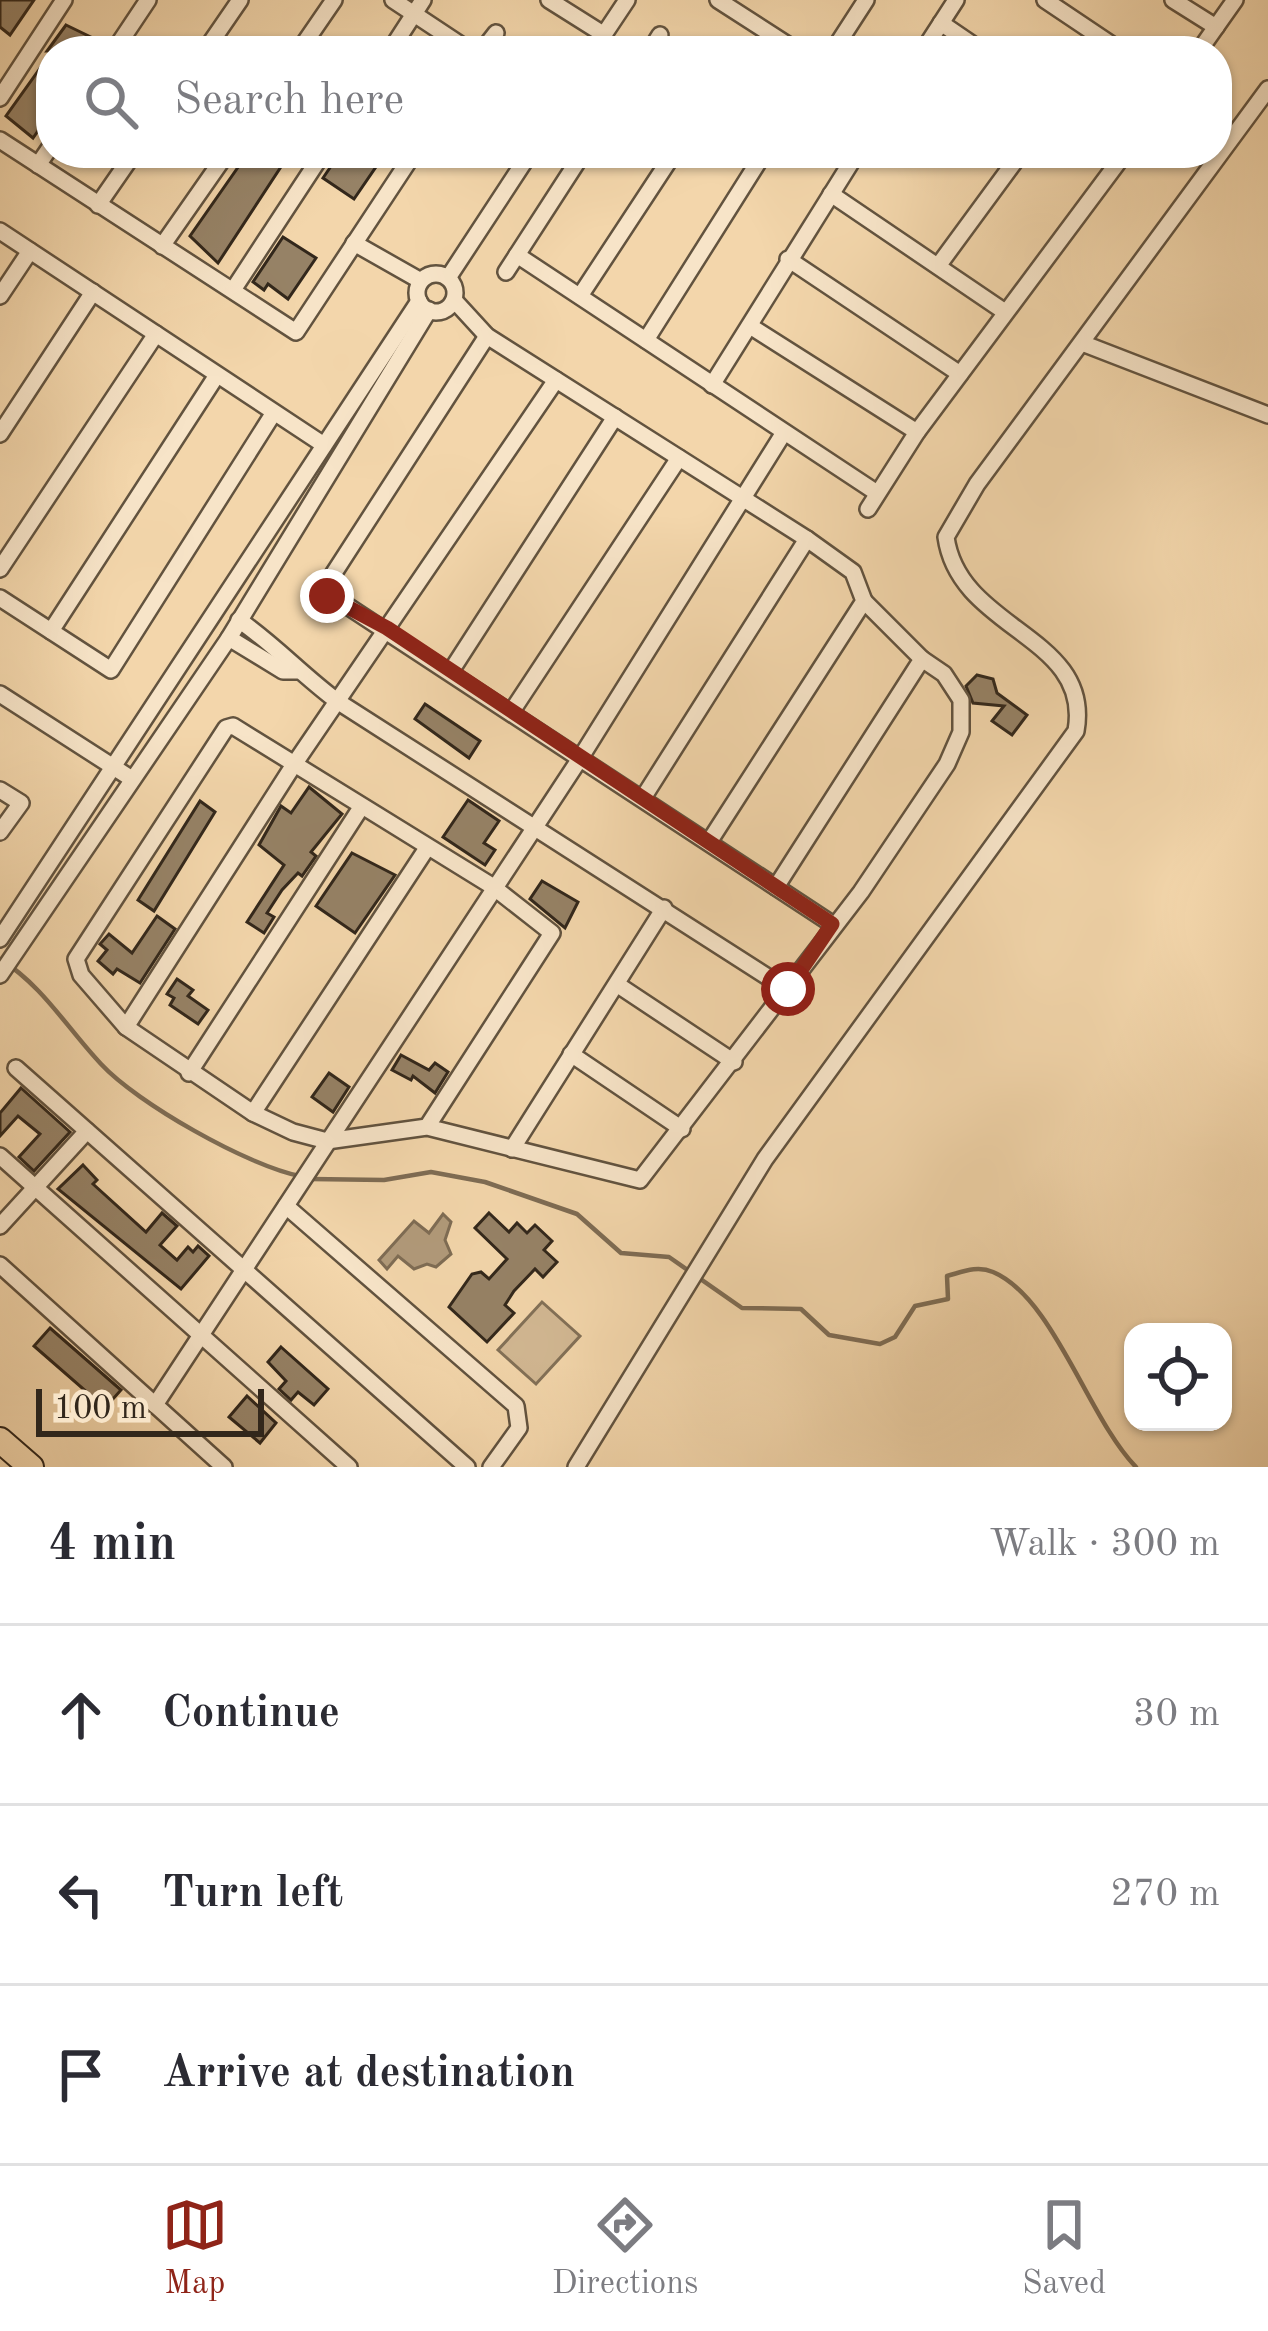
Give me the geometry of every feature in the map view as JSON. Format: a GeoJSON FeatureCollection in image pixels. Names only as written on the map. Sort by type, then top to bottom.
{"type":"FeatureCollection","features":[{"type":"Feature","properties":{"kind":"main road"},"geometry":{"type":"LineString","coordinates":[[0,1440],[31,1467]]}},
{"type":"Feature","properties":{"kind":"street"},"geometry":{"type":"LineString","coordinates":[[124,36],[148,0]]}},
{"type":"Feature","properties":{"kind":"street"},"geometry":{"type":"LineString","coordinates":[[215,36],[240,0]]}},
{"type":"Feature","properties":{"kind":"street"},"geometry":{"type":"LineString","coordinates":[[309,36],[334,0]]}},
{"type":"Feature","properties":{"kind":"street"},"geometry":{"type":"LineString","coordinates":[[393,0],[419,7],[453,36]]}},
{"type":"Feature","properties":{"kind":"street"},"geometry":{"type":"LineString","coordinates":[[549,0],[603,34],[627,0]]}},
{"type":"Feature","properties":{"kind":"street"},"geometry":{"type":"LineString","coordinates":[[718,0],[774,36]]}},
{"type":"Feature","properties":{"kind":"street"},"geometry":{"type":"LineString","coordinates":[[843,36],[866,0]]}},
{"type":"Feature","properties":{"kind":"street"},"geometry":{"type":"LineString","coordinates":[[933,36],[956,0]]}},
{"type":"Feature","properties":{"kind":"street"},"geometry":{"type":"LineString","coordinates":[[1045,0],[1099,36]]}},
{"type":"Feature","properties":{"kind":"street"},"geometry":{"type":"LineString","coordinates":[[1173,0],[1216,27]]}},
{"type":"Feature","properties":{"kind":"street"},"geometry":{"type":"LineString","coordinates":[[1210,36],[1235,0]]}},
{"type":"Feature","properties":{"kind":"street"},"geometry":{"type":"LineString","coordinates":[[37,36],[56,3]]}},
{"type":"Feature","properties":{"kind":"street"},"geometry":{"type":"LineString","coordinates":[[400,36],[419,7]]}},
{"type":"Feature","properties":{"kind":"street"},"geometry":{"type":"LineString","coordinates":[[941,23],[960,36]]}},
{"type":"Feature","properties":{"kind":"street"},"geometry":{"type":"LineString","coordinates":[[0,98],[36,38]]}},
{"type":"Feature","properties":{"kind":"street"},"geometry":{"type":"LineString","coordinates":[[0,57],[18,69]]}},
{"type":"Feature","properties":{"kind":"street"},"geometry":{"type":"LineString","coordinates":[[1232,140],[1268,91]]}},
{"type":"Feature","properties":{"kind":"street"},"geometry":{"type":"LineString","coordinates":[[0,140],[36,164]]}},
{"type":"Feature","properties":{"kind":"street"},"geometry":{"type":"LineString","coordinates":[[42,168],[296,332],[404,168]]}},
{"type":"Feature","properties":{"kind":"street"},"geometry":{"type":"LineString","coordinates":[[98,205],[124,168]]}},
{"type":"Feature","properties":{"kind":"street"},"geometry":{"type":"LineString","coordinates":[[162,246],[217,168]]}},
{"type":"Feature","properties":{"kind":"street"},"geometry":{"type":"LineString","coordinates":[[232,290],[313,168]]}},
{"type":"Feature","properties":{"kind":"street"},"geometry":{"type":"LineString","coordinates":[[427,1127],[550,938],[548,927],[492,886],[360,809],[233,726],[226,728],[76,959],[81,975],[126,1027],[253,1113],[327,1141],[427,1127],[640,1180],[861,892],[947,764],[961,732],[961,700],[944,674],[864,601],[854,572],[744,495],[487,335],[454,300],[448,278],[520,168]]}},
{"type":"Feature","properties":{"kind":"street"},"geometry":{"type":"LineString","coordinates":[[506,272],[573,168]]}},
{"type":"Feature","properties":{"kind":"street"},"geometry":{"type":"LineString","coordinates":[[580,296],[664,168]]}},
{"type":"Feature","properties":{"kind":"street"},"geometry":{"type":"LineString","coordinates":[[646,340],[755,168]]}},
{"type":"Feature","properties":{"kind":"street"},"geometry":{"type":"LineString","coordinates":[[712,386],[847,168]]}},
{"type":"Feature","properties":{"kind":"street"},"geometry":{"type":"LineString","coordinates":[[938,266],[1010,168]]}},
{"type":"Feature","properties":{"kind":"street"},"geometry":{"type":"LineString","coordinates":[[868,508],[917,432],[1114,168]]}},
{"type":"Feature","properties":{"kind":"street"},"geometry":{"type":"LineString","coordinates":[[576,1467],[672,1306],[792,1121],[1076,731],[1077,688],[1065,668],[958,579],[946,537],[977,484],[1211,168]]}},
{"type":"Feature","properties":{"kind":"street"},"geometry":{"type":"LineString","coordinates":[[831,194],[1005,312]]}},
{"type":"Feature","properties":{"kind":"street"},"geometry":{"type":"LineString","coordinates":[[0,231],[324,445]]}},
{"type":"Feature","properties":{"kind":"street"},"geometry":{"type":"LineString","coordinates":[[354,243],[421,281]]}},
{"type":"Feature","properties":{"kind":"street"},"geometry":{"type":"LineString","coordinates":[[0,296],[30,250]]}},
{"type":"Feature","properties":{"kind":"street"},"geometry":{"type":"LineString","coordinates":[[517,255],[878,493]]}},
{"type":"Feature","properties":{"kind":"street"},"geometry":{"type":"LineString","coordinates":[[788,259],[960,374]]}},
{"type":"Feature","properties":{"kind":"street"},"geometry":{"type":"LineString","coordinates":[[421,281],[436,274],[448,278]]}},
{"type":"Feature","properties":{"kind":"street"},"geometry":{"type":"LineString","coordinates":[[0,975],[229,638],[424,305],[421,281]]}},
{"type":"Feature","properties":{"kind":"street"},"geometry":{"type":"LineString","coordinates":[[0,434],[93,292]]}},
{"type":"Feature","properties":{"kind":"street"},"geometry":{"type":"LineString","coordinates":[[424,305],[440,311],[454,300]]}},
{"type":"Feature","properties":{"kind":"street"},"geometry":{"type":"LineString","coordinates":[[0,939],[324,445],[424,305]]}},
{"type":"Feature","properties":{"kind":"street"},"geometry":{"type":"LineString","coordinates":[[750,326],[917,432]]}},
{"type":"Feature","properties":{"kind":"street"},"geometry":{"type":"LineString","coordinates":[[0,569],[156,334]]}},
{"type":"Feature","properties":{"kind":"street"},"geometry":{"type":"LineString","coordinates":[[487,335],[322,585],[327,596],[387,628],[832,924]]}},
{"type":"Feature","properties":{"kind":"street"},"geometry":{"type":"LineString","coordinates":[[1082,343],[1268,415]]}},
{"type":"Feature","properties":{"kind":"street"},"geometry":{"type":"LineString","coordinates":[[51,631],[217,376]]}},
{"type":"Feature","properties":{"kind":"street"},"geometry":{"type":"LineString","coordinates":[[126,1027],[293,766],[556,380]]}},
{"type":"Feature","properties":{"kind":"street"},"geometry":{"type":"LineString","coordinates":[[0,598],[111,670],[273,414]]}},
{"type":"Feature","properties":{"kind":"street"},"geometry":{"type":"LineString","coordinates":[[451,671],[615,417]]}},
{"type":"Feature","properties":{"kind":"street"},"geometry":{"type":"LineString","coordinates":[[154,1405],[581,757],[783,434]]}},
{"type":"Feature","properties":{"kind":"street"},"geometry":{"type":"LineString","coordinates":[[512,711],[679,458]]}},
{"type":"Feature","properties":{"kind":"street"},"geometry":{"type":"LineString","coordinates":[[643,798],[807,539]]}},
{"type":"Feature","properties":{"kind":"street"},"geometry":{"type":"LineString","coordinates":[[709,842],[864,601]]}},
{"type":"Feature","properties":{"kind":"street"},"geometry":{"type":"LineString","coordinates":[[239,620],[290,656],[297,671],[338,701],[788,989]]}},
{"type":"Feature","properties":{"kind":"street"},"geometry":{"type":"LineString","coordinates":[[229,638],[283,671],[297,671]]}},
{"type":"Feature","properties":{"kind":"street"},"geometry":{"type":"LineString","coordinates":[[776,887],[922,658]]}},
{"type":"Feature","properties":{"kind":"street"},"geometry":{"type":"LineString","coordinates":[[0,694],[132,779]]}},
{"type":"Feature","properties":{"kind":"street"},"geometry":{"type":"LineString","coordinates":[[0,790],[21,803],[0,832]]}},
{"type":"Feature","properties":{"kind":"street"},"geometry":{"type":"LineString","coordinates":[[189,1072],[360,809]]}},
{"type":"Feature","properties":{"kind":"street"},"geometry":{"type":"LineString","coordinates":[[253,1113],[427,848]]}},
{"type":"Feature","properties":{"kind":"street"},"geometry":{"type":"LineString","coordinates":[[25,900],[43,914]]}},
{"type":"Feature","properties":{"kind":"street"},"geometry":{"type":"LineString","coordinates":[[512,1150],[664,908]]}},
{"type":"Feature","properties":{"kind":"street"},"geometry":{"type":"LineString","coordinates":[[618,985],[734,1062]]}},
{"type":"Feature","properties":{"kind":"street"},"geometry":{"type":"LineString","coordinates":[[571,1054],[682,1129]]}},
{"type":"Feature","properties":{"kind":"street"},"geometry":{"type":"LineString","coordinates":[[16,1068],[467,1467]]}},
{"type":"Feature","properties":{"kind":"street"},"geometry":{"type":"LineString","coordinates":[[0,1226],[87,1131]]}},
{"type":"Feature","properties":{"kind":"street"},"geometry":{"type":"LineString","coordinates":[[0,1156],[349,1467]]}},
{"type":"Feature","properties":{"kind":"street"},"geometry":{"type":"LineString","coordinates":[[290,1200],[516,1406],[519,1428],[491,1467]]}},
{"type":"Feature","properties":{"kind":"street"},"geometry":{"type":"LineString","coordinates":[[0,1265],[224,1467]]}},
{"type":"Feature","properties":{"kind":"shaded area"},"geometry":{"type":"Polygon","coordinates":[[[443,1214],[451,1222],[445,1240],[451,1254],[436,1267],[427,1264],[414,1269],[398,1256],[387,1269],[379,1260],[414,1221],[429,1233],[443,1214]]]}},
{"type":"Feature","properties":{"kind":"shaded area"},"geometry":{"type":"Polygon","coordinates":[[[542,1302],[580,1336],[536,1384],[498,1350],[542,1302]]]}},
{"type":"Feature","properties":{"kind":"building"},"geometry":{"type":"Polygon","coordinates":[[[0,0],[34,0],[10,35],[0,27],[0,0]]]}},
{"type":"Feature","properties":{"kind":"building"},"geometry":{"type":"Polygon","coordinates":[[[66,25],[89,36],[58,36],[66,25]]]}},
{"type":"Feature","properties":{"kind":"building"},"geometry":{"type":"Polygon","coordinates":[[[36,74],[33,138],[6,116],[36,74]]]}},
{"type":"Feature","properties":{"kind":"building"},"geometry":{"type":"Polygon","coordinates":[[[238,168],[280,168],[218,263],[190,236],[238,168]]]}},
{"type":"Feature","properties":{"kind":"building"},"geometry":{"type":"Polygon","coordinates":[[[330,168],[375,168],[354,199],[323,178],[330,168]]]}},
{"type":"Feature","properties":{"kind":"building"},"geometry":{"type":"Polygon","coordinates":[[[283,237],[316,258],[288,299],[268,284],[264,290],[253,282],[283,237]]]}},
{"type":"Feature","properties":{"kind":"building"},"geometry":{"type":"Polygon","coordinates":[[[977,675],[993,679],[997,693],[1027,715],[1012,735],[992,721],[1004,706],[973,703],[966,686],[977,675]]]}},
{"type":"Feature","properties":{"kind":"building"},"geometry":{"type":"Polygon","coordinates":[[[425,704],[480,741],[469,758],[415,719],[425,704]]]}},
{"type":"Feature","properties":{"kind":"building"},"geometry":{"type":"Polygon","coordinates":[[[309,787],[342,814],[311,852],[316,856],[302,876],[298,873],[282,890],[267,913],[274,917],[264,933],[247,922],[284,865],[259,845],[281,806],[291,813],[309,787]]]}},
{"type":"Feature","properties":{"kind":"building"},"geometry":{"type":"Polygon","coordinates":[[[468,800],[499,821],[484,843],[495,850],[485,865],[443,837],[468,800]]]}},
{"type":"Feature","properties":{"kind":"building"},"geometry":{"type":"Polygon","coordinates":[[[200,801],[215,812],[154,911],[138,900],[200,801]]]}},
{"type":"Feature","properties":{"kind":"building"},"geometry":{"type":"Polygon","coordinates":[[[352,853],[395,875],[355,933],[316,906],[352,853]]]}},
{"type":"Feature","properties":{"kind":"building"},"geometry":{"type":"Polygon","coordinates":[[[542,881],[578,902],[565,928],[530,899],[542,881]]]}},
{"type":"Feature","properties":{"kind":"building"},"geometry":{"type":"Polygon","coordinates":[[[157,916],[175,929],[140,983],[117,969],[113,974],[98,961],[107,950],[100,944],[109,934],[132,953],[157,916]]]}},
{"type":"Feature","properties":{"kind":"building"},"geometry":{"type":"Polygon","coordinates":[[[177,979],[193,990],[188,996],[208,1010],[198,1024],[170,1005],[174,998],[167,994],[177,979]]]}},
{"type":"Feature","properties":{"kind":"building"},"geometry":{"type":"Polygon","coordinates":[[[401,1055],[429,1070],[435,1063],[448,1072],[435,1093],[413,1076],[411,1080],[392,1070],[401,1055]]]}},
{"type":"Feature","properties":{"kind":"building"},"geometry":{"type":"Polygon","coordinates":[[[329,1073],[349,1087],[333,1112],[312,1097],[329,1073]]]}},
{"type":"Feature","properties":{"kind":"building"},"geometry":{"type":"Polygon","coordinates":[[[21,1088],[70,1132],[34,1171],[19,1157],[40,1134],[18,1116],[0,1136],[0,1113],[21,1088]]]}},
{"type":"Feature","properties":{"kind":"building"},"geometry":{"type":"Polygon","coordinates":[[[83,1165],[97,1180],[93,1184],[146,1232],[162,1213],[177,1226],[160,1245],[177,1260],[188,1247],[193,1252],[198,1246],[209,1256],[181,1289],[58,1189],[83,1165]]]}},
{"type":"Feature","properties":{"kind":"building"},"geometry":{"type":"Polygon","coordinates":[[[489,1213],[509,1232],[517,1223],[527,1233],[535,1225],[552,1241],[544,1250],[557,1262],[543,1277],[535,1269],[514,1291],[505,1305],[514,1313],[487,1342],[449,1307],[472,1274],[481,1272],[489,1279],[507,1259],[475,1228],[489,1213]]]}},
{"type":"Feature","properties":{"kind":"building"},"geometry":{"type":"Polygon","coordinates":[[[50,1328],[121,1390],[105,1408],[34,1346],[50,1328]]]}},
{"type":"Feature","properties":{"kind":"building"},"geometry":{"type":"Polygon","coordinates":[[[281,1347],[328,1389],[314,1405],[298,1392],[291,1400],[279,1389],[286,1381],[268,1362],[281,1347]]]}},
{"type":"Feature","properties":{"kind":"building"},"geometry":{"type":"Polygon","coordinates":[[[247,1396],[276,1423],[260,1443],[229,1417],[247,1396]]]}},
{"type":"Feature","properties":{"kind":"waterway"},"geometry":{"type":"LineString","coordinates":[[0,959],[29,982],[101,1064],[140,1097],[252,1160],[300,1176]]}},
{"type":"Feature","properties":{"kind":"waterway"},"geometry":{"type":"LineString","coordinates":[[311,1179],[384,1180],[431,1172],[485,1182],[577,1214],[621,1253],[669,1257],[742,1308],[801,1309],[829,1335],[880,1344],[895,1337],[915,1306],[948,1299],[947,1276],[975,1269],[993,1272],[1015,1286],[1034,1307],[1136,1467]]}},
{"type":"Feature","properties":{"kind":"route"},"geometry":{"type":"LineString","coordinates":[[327,596],[387,628],[832,924],[788,989]]}}]}
